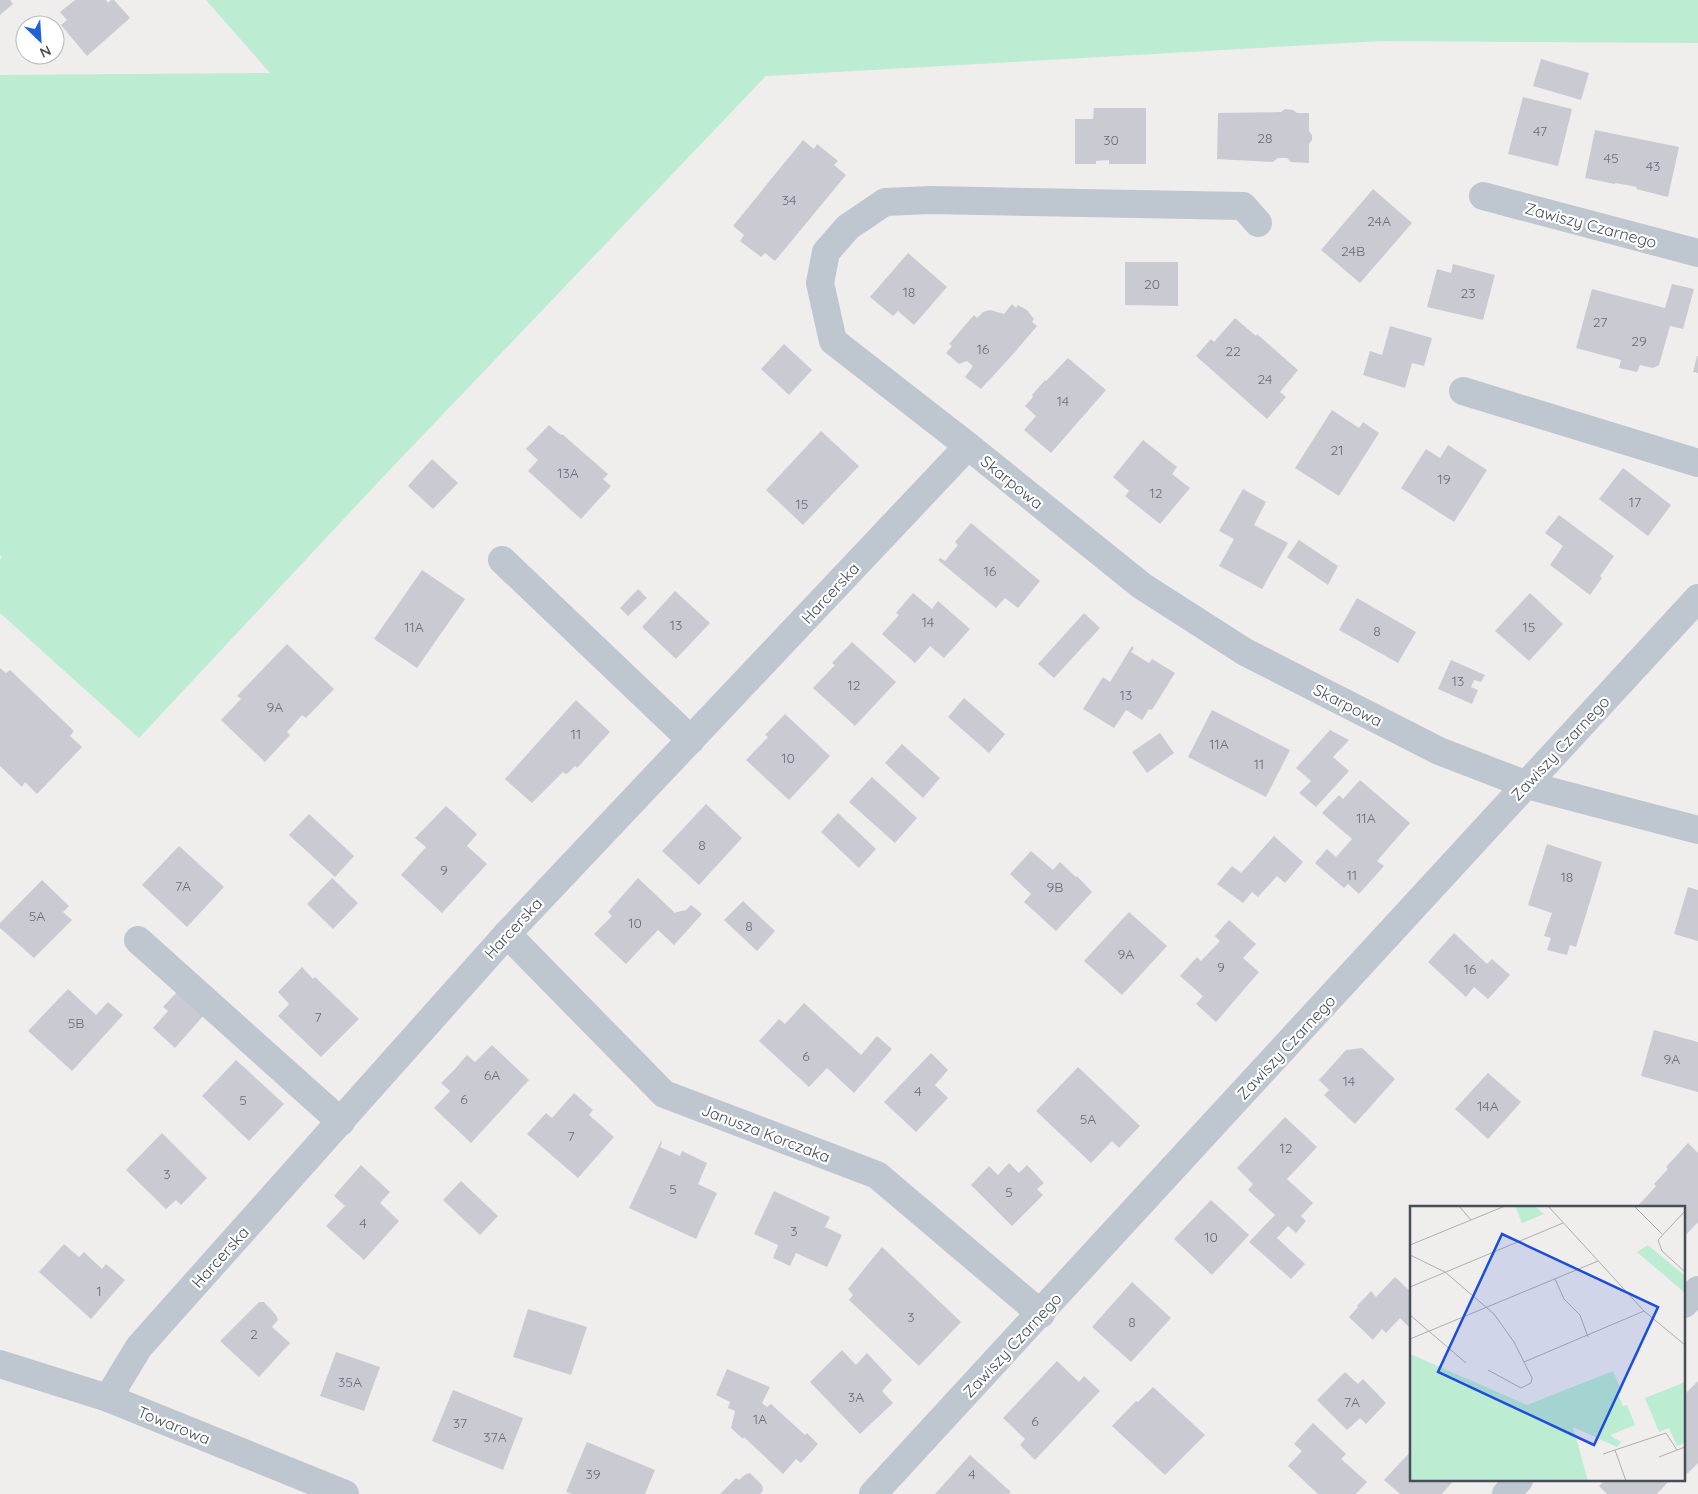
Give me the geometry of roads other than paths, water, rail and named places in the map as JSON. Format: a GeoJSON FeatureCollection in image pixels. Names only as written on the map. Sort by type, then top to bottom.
{"type":"FeatureCollection","features":[{"type":"Feature","properties":{"kind":"street","name":"Zawiszy Czarnego"},"geometry":{"type":"LineString","coordinates":[[1483,196],[1698,253]]}},
{"type":"Feature","properties":{"kind":"street","name":"Skarpowa"},"geometry":{"type":"LineString","coordinates":[[1258,223],[1243,206],[931,200],[885,202],[848,227],[826,252],[820,283],[833,341],[968,446],[1142,586],[1245,652],[1439,751],[1527,785],[1698,830]]}},
{"type":"Feature","properties":{"kind":"street"},"geometry":{"type":"LineString","coordinates":[[1463,391],[1698,463]]}},
{"type":"Feature","properties":{"kind":"street","name":"Harcerska"},"geometry":{"type":"LineString","coordinates":[[108,1398],[140,1346],[507,934],[968,446]]}},
{"type":"Feature","properties":{"kind":"street"},"geometry":{"type":"LineString","coordinates":[[502,560],[692,740]]}},
{"type":"Feature","properties":{"kind":"street","name":"Zawiszy Czarnego"},"geometry":{"type":"LineString","coordinates":[[873,1494],[1041,1314],[1698,598]]}},
{"type":"Feature","properties":{"kind":"street","name":"Janusza Korczaka"},"geometry":{"type":"LineString","coordinates":[[507,934],[664,1094],[877,1175],[1041,1314]]}},
{"type":"Feature","properties":{"kind":"street"},"geometry":{"type":"LineString","coordinates":[[138,940],[340,1122]]}},
{"type":"Feature","properties":{"kind":"street"},"geometry":{"type":"LineString","coordinates":[[1686,1302],[1698,1290]]}},
{"type":"Feature","properties":{"kind":"street","name":"Towarowa"},"geometry":{"type":"LineString","coordinates":[[0,1364],[108,1398],[345,1494]]}},
{"type":"Feature","properties":{"kind":"street"},"geometry":{"type":"LineString","coordinates":[[1506,1494],[1517,1482]]}}]}
